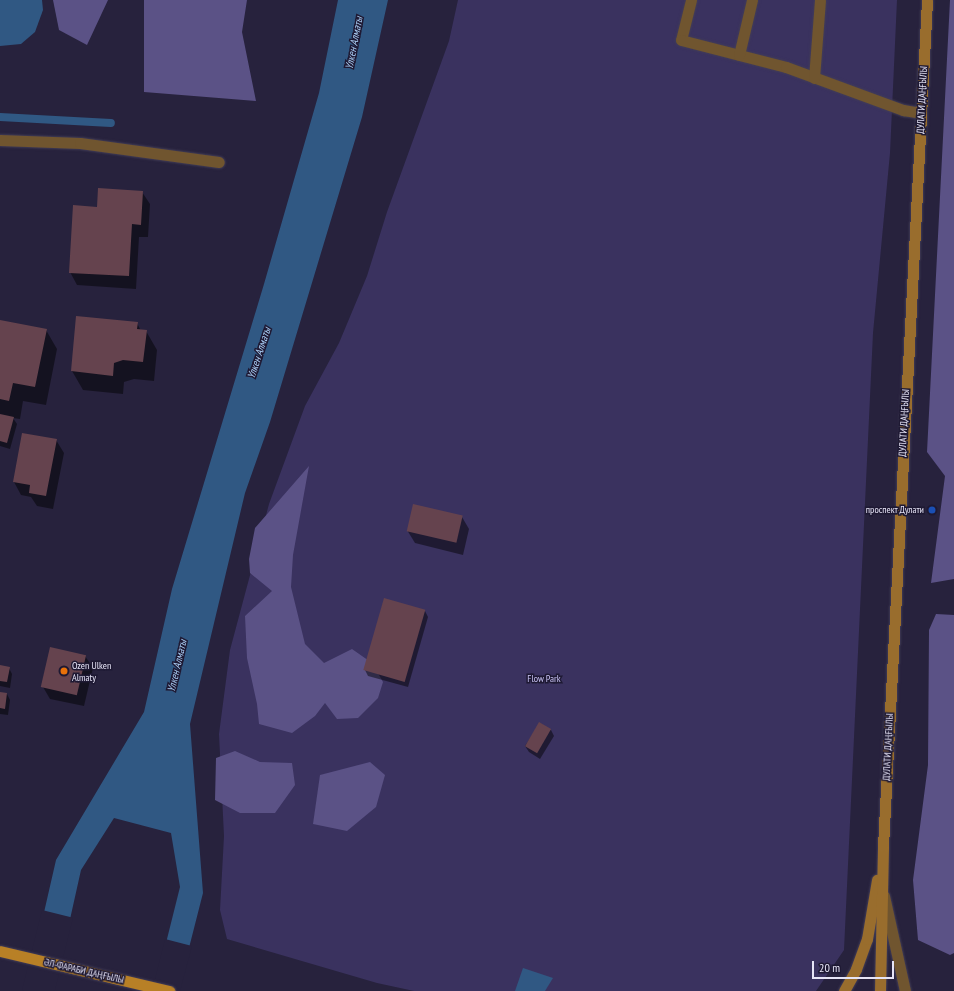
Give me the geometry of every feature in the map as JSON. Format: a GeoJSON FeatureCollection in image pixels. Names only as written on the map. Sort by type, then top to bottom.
{"type":"FeatureCollection","features":[{"type":"Feature","properties":{"kind":"main road","name":"ДУЛАТИ ДАҢҒЫЛЫ"},"geometry":{"type":"LineString","coordinates":[[883,846],[927,0]]}},
{"type":"Feature","properties":{"kind":"main road"},"geometry":{"type":"LineString","coordinates":[[880,991],[883,846]]}},
{"type":"Feature","properties":{"kind":"main road"},"geometry":{"type":"LineString","coordinates":[[844,991],[856,969],[868,939],[883,846]]}},
{"type":"Feature","properties":{"kind":"main road","name":"ӘЛ-ФАРАБИ ДАҢҒЫЛЫ"},"geometry":{"type":"LineString","coordinates":[[0,951],[169,991]]}},
{"type":"Feature","properties":{"kind":"street"},"geometry":{"type":"LineString","coordinates":[[691,0],[681,40],[786,67],[903,110],[921,113]]}},
{"type":"Feature","properties":{"kind":"street"},"geometry":{"type":"LineString","coordinates":[[740,55],[752,0]]}},
{"type":"Feature","properties":{"kind":"street"},"geometry":{"type":"LineString","coordinates":[[814,78],[820,0]]}},
{"type":"Feature","properties":{"kind":"street"},"geometry":{"type":"LineString","coordinates":[[0,140],[80,143],[219,162]]}},
{"type":"Feature","properties":{"kind":"street"},"geometry":{"type":"LineString","coordinates":[[883,889],[905,991]]}},
{"type":"Feature","properties":{"kind":"green space","name":"Flow Park"},"geometry":{"type":"Polygon","coordinates":[[[458,0],[897,0],[890,153],[873,333],[844,950],[816,991],[414,991],[377,983],[227,939],[220,910],[224,836],[219,734],[230,650],[269,504],[305,406],[339,343],[367,276],[387,212],[449,41],[458,0]]]}},
{"type":"Feature","properties":{"kind":"shaded area"},"geometry":{"type":"Polygon","coordinates":[[[53,0],[108,0],[87,45],[59,30],[53,0]]]}},
{"type":"Feature","properties":{"kind":"shaded area"},"geometry":{"type":"Polygon","coordinates":[[[144,0],[247,0],[242,32],[256,101],[144,92],[144,0]]]}},
{"type":"Feature","properties":{"kind":"shaded area"},"geometry":{"type":"Polygon","coordinates":[[[950,0],[954,0],[954,579],[931,583],[945,476],[927,452],[950,0]]]}},
{"type":"Feature","properties":{"kind":"shaded area"},"geometry":{"type":"Polygon","coordinates":[[[309,466],[293,555],[291,587],[305,644],[324,663],[352,649],[372,663],[383,682],[378,698],[358,718],[337,719],[325,703],[315,716],[292,733],[259,724],[257,704],[247,658],[245,616],[272,591],[250,573],[249,559],[255,528],[309,466]]]}},
{"type":"Feature","properties":{"kind":"shaded area"},"geometry":{"type":"Polygon","coordinates":[[[936,614],[954,615],[954,953],[950,955],[918,940],[913,880],[928,765],[929,630],[936,614]]]}},
{"type":"Feature","properties":{"kind":"shaded area"},"geometry":{"type":"Polygon","coordinates":[[[235,751],[260,762],[292,763],[295,785],[275,813],[240,813],[215,800],[216,758],[235,751]]]}},
{"type":"Feature","properties":{"kind":"shaded area"},"geometry":{"type":"Polygon","coordinates":[[[370,762],[385,775],[376,807],[347,831],[313,824],[320,775],[370,762]]]}},
{"type":"Feature","properties":{"kind":"water"},"geometry":{"type":"Polygon","coordinates":[[[0,0],[42,0],[43,10],[35,32],[21,44],[0,46],[0,0]]]}},
{"type":"Feature","properties":{"kind":"water","name":"Үлкен Алматы"},"geometry":{"type":"Polygon","coordinates":[[[338,0],[388,0],[362,117],[270,422],[245,493],[190,724],[203,893],[178,991],[154,991],[180,887],[171,833],[114,818],[81,870],[54,991],[26,991],[56,860],[144,712],[172,589],[264,284],[319,93],[338,0]]]}},
{"type":"Feature","properties":{"kind":"water"},"geometry":{"type":"Polygon","coordinates":[[[523,968],[553,978],[545,991],[515,991],[523,968]]]}},
{"type":"Feature","properties":{"kind":"pier"},"geometry":{"type":"Polygon","coordinates":[[[42,910],[73,918],[55,991],[22,991],[42,910]]]}},
{"type":"Feature","properties":{"kind":"pier"},"geometry":{"type":"Polygon","coordinates":[[[165,939],[192,946],[180,991],[152,991],[165,939]]]}},
{"type":"Feature","properties":{"kind":"building"},"geometry":{"type":"Polygon","coordinates":[[[98,188],[143,191],[141,225],[132,224],[129,276],[69,273],[73,205],[97,207],[98,188]]]}},
{"type":"Feature","properties":{"kind":"building"},"geometry":{"type":"Polygon","coordinates":[[[76,316],[138,322],[137,329],[147,330],[143,362],[123,360],[114,363],[113,376],[71,371],[76,316]]]}},
{"type":"Feature","properties":{"kind":"building"},"geometry":{"type":"Polygon","coordinates":[[[0,320],[47,329],[35,387],[13,383],[9,401],[0,399],[0,320]]]}},
{"type":"Feature","properties":{"kind":"building"},"geometry":{"type":"Polygon","coordinates":[[[0,414],[14,417],[7,443],[0,441],[0,414]]]}},
{"type":"Feature","properties":{"kind":"building"},"geometry":{"type":"Polygon","coordinates":[[[22,433],[57,439],[46,496],[29,493],[30,485],[13,482],[22,433]]]}},
{"type":"Feature","properties":{"kind":"building"},"geometry":{"type":"Polygon","coordinates":[[[413,504],[463,515],[456,543],[407,531],[413,504]]]}},
{"type":"Feature","properties":{"kind":"building"},"geometry":{"type":"Polygon","coordinates":[[[384,598],[425,610],[405,682],[363,670],[384,598]]]}},
{"type":"Feature","properties":{"kind":"building","name":"Ozen Ulken Almaty"},"geometry":{"type":"Polygon","coordinates":[[[50,647],[86,655],[77,695],[41,687],[50,647]]]}},
{"type":"Feature","properties":{"kind":"building"},"geometry":{"type":"Polygon","coordinates":[[[0,665],[10,667],[7,682],[0,681],[0,665]]]}},
{"type":"Feature","properties":{"kind":"building"},"geometry":{"type":"Polygon","coordinates":[[[0,692],[7,693],[5,709],[0,708],[0,692]]]}},
{"type":"Feature","properties":{"kind":"building"},"geometry":{"type":"Polygon","coordinates":[[[539,722],[551,729],[537,753],[525,746],[539,722]]]}},
{"type":"Feature","properties":{"kind":"waterway"},"geometry":{"type":"LineString","coordinates":[[0,117],[111,123]]}},
{"type":"Feature","properties":{"kind":"place","name":"проспект Дулати"},"geometry":{"type":"Point","coordinates":[932,510]}},
{"type":"Feature","properties":{"kind":"place","name":"Ozen Ulken Almaty"},"geometry":{"type":"Point","coordinates":[64,671]}}]}
